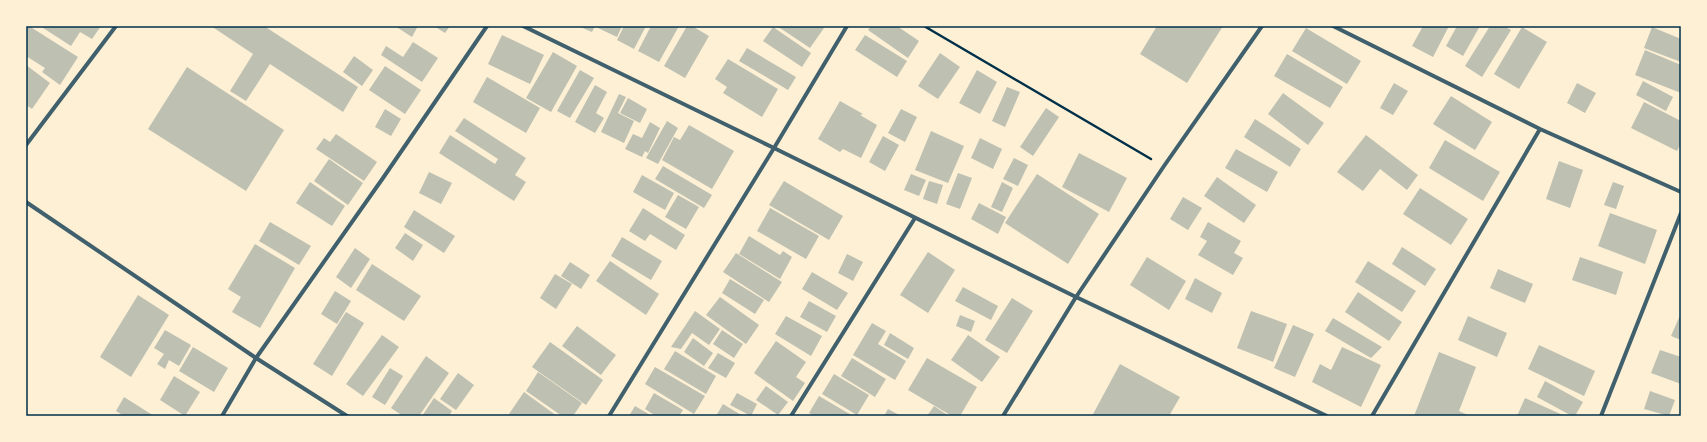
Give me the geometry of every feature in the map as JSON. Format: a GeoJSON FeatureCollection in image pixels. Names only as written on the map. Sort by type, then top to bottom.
{"type":"FeatureCollection","features":[{"type":"Feature","properties":{"kind":"street"},"geometry":{"type":"LineString","coordinates":[[26,145],[116,26]]}},
{"type":"Feature","properties":{"kind":"street"},"geometry":{"type":"LineString","coordinates":[[222,416],[256,358],[383,178],[487,26]]}},
{"type":"Feature","properties":{"kind":"street"},"geometry":{"type":"LineString","coordinates":[[523,26],[1076,297],[1327,416]]}},
{"type":"Feature","properties":{"kind":"street"},"geometry":{"type":"LineString","coordinates":[[609,416],[774,148],[847,26]]}},
{"type":"Feature","properties":{"kind":"street"},"geometry":{"type":"LineString","coordinates":[[1003,416],[1076,297],[1164,166],[1262,26]]}},
{"type":"Feature","properties":{"kind":"street"},"geometry":{"type":"LineString","coordinates":[[1333,26],[1540,128],[1681,192]]}},
{"type":"Feature","properties":{"kind":"street"},"geometry":{"type":"LineString","coordinates":[[1372,416],[1540,128]]}},
{"type":"Feature","properties":{"kind":"street"},"geometry":{"type":"LineString","coordinates":[[26,202],[256,358],[347,416]]}},
{"type":"Feature","properties":{"kind":"street"},"geometry":{"type":"LineString","coordinates":[[1601,416],[1681,213]]}},
{"type":"Feature","properties":{"kind":"street"},"geometry":{"type":"LineString","coordinates":[[791,416],[915,218]]}},
{"type":"Feature","properties":{"kind":"path"},"geometry":{"type":"LineString","coordinates":[[924,26],[1164,166]]}},
{"type":"Feature","properties":{"kind":"building"},"geometry":{"type":"Polygon","coordinates":[[[26,26],[29,26],[78,57],[60,85],[42,72],[45,68],[26,56],[26,26]]]}},
{"type":"Feature","properties":{"kind":"building"},"geometry":{"type":"Polygon","coordinates":[[[40,26],[101,26],[92,39],[80,32],[71,46],[40,26]]]}},
{"type":"Feature","properties":{"kind":"building"},"geometry":{"type":"Polygon","coordinates":[[[211,26],[264,26],[358,87],[343,112],[270,64],[246,101],[230,91],[253,54],[211,26]]]}},
{"type":"Feature","properties":{"kind":"building"},"geometry":{"type":"Polygon","coordinates":[[[395,26],[418,26],[412,37],[395,26]]]}},
{"type":"Feature","properties":{"kind":"building"},"geometry":{"type":"Polygon","coordinates":[[[434,26],[450,26],[445,33],[434,26]]]}},
{"type":"Feature","properties":{"kind":"building"},"geometry":{"type":"Polygon","coordinates":[[[578,26],[595,26],[592,32],[578,26]]]}},
{"type":"Feature","properties":{"kind":"building"},"geometry":{"type":"Polygon","coordinates":[[[599,26],[622,26],[617,37],[598,28],[599,26]]]}},
{"type":"Feature","properties":{"kind":"building"},"geometry":{"type":"Polygon","coordinates":[[[624,26],[646,26],[634,49],[617,40],[624,26]]]}},
{"type":"Feature","properties":{"kind":"building"},"geometry":{"type":"Polygon","coordinates":[[[651,26],[679,26],[659,62],[638,51],[651,26]]]}},
{"type":"Feature","properties":{"kind":"building"},"geometry":{"type":"Polygon","coordinates":[[[687,26],[692,26],[709,36],[685,78],[664,66],[687,26]]]}},
{"type":"Feature","properties":{"kind":"building"},"geometry":{"type":"Polygon","coordinates":[[[777,26],[822,26],[824,28],[810,48],[777,26]]]}},
{"type":"Feature","properties":{"kind":"building"},"geometry":{"type":"Polygon","coordinates":[[[871,26],[897,26],[919,41],[908,58],[868,30],[871,26]]]}},
{"type":"Feature","properties":{"kind":"building"},"geometry":{"type":"Polygon","coordinates":[[[1157,26],[1223,26],[1187,83],[1140,54],[1157,26]]]}},
{"type":"Feature","properties":{"kind":"building"},"geometry":{"type":"Polygon","coordinates":[[[1423,26],[1449,26],[1433,57],[1412,46],[1423,26]]]}},
{"type":"Feature","properties":{"kind":"building"},"geometry":{"type":"Polygon","coordinates":[[[1457,26],[1480,26],[1463,56],[1446,46],[1457,26]]]}},
{"type":"Feature","properties":{"kind":"building"},"geometry":{"type":"Polygon","coordinates":[[[1490,26],[1504,26],[1511,30],[1482,77],[1465,66],[1490,26]]]}},
{"type":"Feature","properties":{"kind":"building"},"geometry":{"type":"Polygon","coordinates":[[[773,27],[811,53],[802,67],[763,41],[773,27]]]}},
{"type":"Feature","properties":{"kind":"building"},"geometry":{"type":"Polygon","coordinates":[[[1522,27],[1547,42],[1519,89],[1494,74],[1522,27]]]}},
{"type":"Feature","properties":{"kind":"building"},"geometry":{"type":"Polygon","coordinates":[[[1652,27],[1681,39],[1681,62],[1644,48],[1652,27]]]}},
{"type":"Feature","properties":{"kind":"building"},"geometry":{"type":"Polygon","coordinates":[[[1306,28],[1361,61],[1347,84],[1292,51],[1306,28]]]}},
{"type":"Feature","properties":{"kind":"building"},"geometry":{"type":"Polygon","coordinates":[[[502,35],[544,55],[530,84],[488,64],[502,35]]]}},
{"type":"Feature","properties":{"kind":"building"},"geometry":{"type":"Polygon","coordinates":[[[865,35],[907,61],[897,77],[855,50],[865,35]]]}},
{"type":"Feature","properties":{"kind":"building"},"geometry":{"type":"Polygon","coordinates":[[[413,42],[438,58],[422,82],[381,55],[386,46],[403,57],[413,42]]]}},
{"type":"Feature","properties":{"kind":"building"},"geometry":{"type":"Polygon","coordinates":[[[747,48],[796,77],[788,90],[739,61],[747,48]]]}},
{"type":"Feature","properties":{"kind":"building"},"geometry":{"type":"Polygon","coordinates":[[[1645,50],[1681,65],[1681,93],[1635,75],[1645,50]]]}},
{"type":"Feature","properties":{"kind":"building"},"geometry":{"type":"Polygon","coordinates":[[[553,52],[577,66],[551,112],[526,98],[553,52]]]}},
{"type":"Feature","properties":{"kind":"building"},"geometry":{"type":"Polygon","coordinates":[[[940,53],[960,67],[938,99],[918,86],[940,53]]]}},
{"type":"Feature","properties":{"kind":"building"},"geometry":{"type":"Polygon","coordinates":[[[1287,54],[1343,87],[1330,108],[1274,76],[1287,54]]]}},
{"type":"Feature","properties":{"kind":"building"},"geometry":{"type":"Polygon","coordinates":[[[354,56],[373,70],[362,86],[343,72],[354,56]]]}},
{"type":"Feature","properties":{"kind":"building"},"geometry":{"type":"Polygon","coordinates":[[[728,59],[778,89],[762,117],[723,93],[727,87],[715,79],[728,59]]]}},
{"type":"Feature","properties":{"kind":"building"},"geometry":{"type":"Polygon","coordinates":[[[26,65],[50,83],[32,109],[26,105],[26,65]]]}},
{"type":"Feature","properties":{"kind":"building"},"geometry":{"type":"Polygon","coordinates":[[[385,66],[421,90],[405,114],[369,90],[385,66]]]}},
{"type":"Feature","properties":{"kind":"building"},"geometry":{"type":"Polygon","coordinates":[[[187,67],[284,130],[246,191],[148,129],[187,67]]]}},
{"type":"Feature","properties":{"kind":"building"},"geometry":{"type":"Polygon","coordinates":[[[580,70],[594,78],[570,118],[557,111],[580,70]]]}},
{"type":"Feature","properties":{"kind":"building"},"geometry":{"type":"Polygon","coordinates":[[[977,70],[997,82],[980,114],[959,103],[977,70]]]}},
{"type":"Feature","properties":{"kind":"building"},"geometry":{"type":"Polygon","coordinates":[[[487,77],[540,108],[526,133],[473,102],[487,77]]]}},
{"type":"Feature","properties":{"kind":"building"},"geometry":{"type":"Polygon","coordinates":[[[1643,81],[1673,97],[1666,111],[1636,95],[1643,81]]]}},
{"type":"Feature","properties":{"kind":"building"},"geometry":{"type":"Polygon","coordinates":[[[1394,83],[1408,91],[1393,115],[1380,108],[1394,83]]]}},
{"type":"Feature","properties":{"kind":"building"},"geometry":{"type":"Polygon","coordinates":[[[1577,83],[1596,93],[1585,113],[1567,103],[1577,83]]]}},
{"type":"Feature","properties":{"kind":"building"},"geometry":{"type":"Polygon","coordinates":[[[595,85],[607,92],[596,113],[604,118],[595,133],[575,122],[595,85]]]}},
{"type":"Feature","properties":{"kind":"building"},"geometry":{"type":"Polygon","coordinates":[[[1007,87],[1020,92],[1005,127],[992,121],[1007,87]]]}},
{"type":"Feature","properties":{"kind":"building"},"geometry":{"type":"Polygon","coordinates":[[[1283,93],[1324,123],[1308,145],[1268,114],[1283,93]]]}},
{"type":"Feature","properties":{"kind":"building"},"geometry":{"type":"Polygon","coordinates":[[[619,94],[626,97],[618,113],[634,121],[624,143],[601,132],[619,94]]]}},
{"type":"Feature","properties":{"kind":"building"},"geometry":{"type":"Polygon","coordinates":[[[1451,96],[1492,122],[1475,150],[1433,124],[1451,96]]]}},
{"type":"Feature","properties":{"kind":"building"},"geometry":{"type":"Polygon","coordinates":[[[628,98],[647,109],[640,123],[620,113],[628,98]]]}},
{"type":"Feature","properties":{"kind":"building"},"geometry":{"type":"Polygon","coordinates":[[[840,101],[863,114],[860,115],[877,125],[861,158],[843,149],[840,152],[818,139],[840,101]]]}},
{"type":"Feature","properties":{"kind":"building"},"geometry":{"type":"Polygon","coordinates":[[[1644,102],[1681,121],[1681,143],[1677,151],[1631,128],[1644,102]]]}},
{"type":"Feature","properties":{"kind":"building"},"geometry":{"type":"Polygon","coordinates":[[[1046,108],[1059,117],[1033,156],[1020,147],[1046,108]]]}},
{"type":"Feature","properties":{"kind":"building"},"geometry":{"type":"Polygon","coordinates":[[[385,109],[401,119],[391,136],[375,127],[385,109]]]}},
{"type":"Feature","properties":{"kind":"building"},"geometry":{"type":"Polygon","coordinates":[[[901,109],[917,117],[905,142],[888,133],[901,109]]]}},
{"type":"Feature","properties":{"kind":"building"},"geometry":{"type":"Polygon","coordinates":[[[464,118],[526,158],[515,175],[526,182],[514,201],[439,153],[450,135],[495,164],[498,159],[455,131],[464,118]]]}},
{"type":"Feature","properties":{"kind":"building"},"geometry":{"type":"Polygon","coordinates":[[[1255,119],[1301,149],[1290,167],[1244,137],[1255,119]]]}},
{"type":"Feature","properties":{"kind":"building"},"geometry":{"type":"Polygon","coordinates":[[[667,121],[678,128],[658,164],[646,158],[667,121]]]}},
{"type":"Feature","properties":{"kind":"building"},"geometry":{"type":"Polygon","coordinates":[[[650,122],[660,128],[648,153],[645,151],[642,157],[625,149],[633,134],[642,138],[650,122]]]}},
{"type":"Feature","properties":{"kind":"building"},"geometry":{"type":"Polygon","coordinates":[[[689,125],[734,151],[712,189],[662,160],[674,137],[680,140],[689,125]]]}},
{"type":"Feature","properties":{"kind":"building"},"geometry":{"type":"Polygon","coordinates":[[[931,131],[964,146],[948,183],[915,170],[931,131]]]}},
{"type":"Feature","properties":{"kind":"building"},"geometry":{"type":"Polygon","coordinates":[[[336,134],[377,162],[364,181],[316,149],[324,138],[330,142],[336,134]]]}},
{"type":"Feature","properties":{"kind":"building"},"geometry":{"type":"Polygon","coordinates":[[[1366,135],[1418,175],[1407,190],[1380,169],[1363,191],[1337,172],[1366,135]]]}},
{"type":"Feature","properties":{"kind":"building"},"geometry":{"type":"Polygon","coordinates":[[[883,136],[899,145],[885,171],[869,162],[883,136]]]}},
{"type":"Feature","properties":{"kind":"building"},"geometry":{"type":"Polygon","coordinates":[[[980,138],[1002,149],[993,169],[971,158],[980,138]]]}},
{"type":"Feature","properties":{"kind":"building"},"geometry":{"type":"Polygon","coordinates":[[[1445,140],[1500,172],[1483,201],[1429,168],[1445,140]]]}},
{"type":"Feature","properties":{"kind":"building"},"geometry":{"type":"Polygon","coordinates":[[[1236,149],[1278,172],[1267,192],[1225,168],[1236,149]]]}},
{"type":"Feature","properties":{"kind":"building"},"geometry":{"type":"Polygon","coordinates":[[[1079,153],[1127,178],[1109,212],[1062,187],[1079,153]]]}},
{"type":"Feature","properties":{"kind":"building"},"geometry":{"type":"Polygon","coordinates":[[[1014,158],[1028,165],[1018,186],[1003,179],[1014,158]]]}},
{"type":"Feature","properties":{"kind":"building"},"geometry":{"type":"Polygon","coordinates":[[[329,159],[363,183],[348,205],[314,181],[329,159]]]}},
{"type":"Feature","properties":{"kind":"building"},"geometry":{"type":"Polygon","coordinates":[[[1559,161],[1583,170],[1570,208],[1546,199],[1559,161]]]}},
{"type":"Feature","properties":{"kind":"building"},"geometry":{"type":"Polygon","coordinates":[[[663,166],[712,195],[704,208],[655,179],[663,166]]]}},
{"type":"Feature","properties":{"kind":"building"},"geometry":{"type":"Polygon","coordinates":[[[429,172],[452,183],[441,204],[419,193],[429,172]]]}},
{"type":"Feature","properties":{"kind":"building"},"geometry":{"type":"Polygon","coordinates":[[[958,173],[972,178],[960,209],[946,204],[958,173]]]}},
{"type":"Feature","properties":{"kind":"building"},"geometry":{"type":"Polygon","coordinates":[[[911,174],[926,180],[919,196],[904,190],[911,174]]]}},
{"type":"Feature","properties":{"kind":"building"},"geometry":{"type":"Polygon","coordinates":[[[1037,174],[1099,214],[1068,264],[1005,223],[1037,174]]]}},
{"type":"Feature","properties":{"kind":"building"},"geometry":{"type":"Polygon","coordinates":[[[642,175],[674,193],[665,210],[633,192],[642,175]]]}},
{"type":"Feature","properties":{"kind":"building"},"geometry":{"type":"Polygon","coordinates":[[[1217,177],[1256,205],[1244,223],[1204,196],[1217,177]]]}},
{"type":"Feature","properties":{"kind":"building"},"geometry":{"type":"Polygon","coordinates":[[[784,181],[843,216],[829,240],[769,205],[784,181]]]}},
{"type":"Feature","properties":{"kind":"building"},"geometry":{"type":"Polygon","coordinates":[[[929,181],[943,185],[937,204],[923,199],[929,181]]]}},
{"type":"Feature","properties":{"kind":"building"},"geometry":{"type":"Polygon","coordinates":[[[310,182],[345,206],[332,226],[296,203],[310,182]]]}},
{"type":"Feature","properties":{"kind":"building"},"geometry":{"type":"Polygon","coordinates":[[[1002,182],[1013,188],[1002,212],[991,207],[1002,182]]]}},
{"type":"Feature","properties":{"kind":"building"},"geometry":{"type":"Polygon","coordinates":[[[1613,182],[1624,186],[1616,209],[1604,205],[1613,182]]]}},
{"type":"Feature","properties":{"kind":"building"},"geometry":{"type":"Polygon","coordinates":[[[1420,188],[1468,219],[1451,245],[1403,214],[1420,188]]]}},
{"type":"Feature","properties":{"kind":"building"},"geometry":{"type":"Polygon","coordinates":[[[678,195],[699,207],[686,229],[665,217],[678,195]]]}},
{"type":"Feature","properties":{"kind":"building"},"geometry":{"type":"Polygon","coordinates":[[[1183,197],[1202,208],[1188,230],[1170,219],[1183,197]]]}},
{"type":"Feature","properties":{"kind":"building"},"geometry":{"type":"Polygon","coordinates":[[[979,203],[1006,217],[998,234],[971,219],[979,203]]]}},
{"type":"Feature","properties":{"kind":"building"},"geometry":{"type":"Polygon","coordinates":[[[643,208],[685,235],[676,250],[650,234],[645,241],[629,231],[643,208]]]}},
{"type":"Feature","properties":{"kind":"building"},"geometry":{"type":"Polygon","coordinates":[[[770,208],[819,236],[806,259],[757,231],[770,208]]]}},
{"type":"Feature","properties":{"kind":"building"},"geometry":{"type":"Polygon","coordinates":[[[414,210],[455,236],[444,253],[404,227],[414,210]]]}},
{"type":"Feature","properties":{"kind":"building"},"geometry":{"type":"Polygon","coordinates":[[[1610,213],[1657,230],[1645,264],[1598,246],[1610,213]]]}},
{"type":"Feature","properties":{"kind":"building"},"geometry":{"type":"Polygon","coordinates":[[[270,222],[311,246],[299,265],[259,241],[270,222]]]}},
{"type":"Feature","properties":{"kind":"building"},"geometry":{"type":"Polygon","coordinates":[[[1208,222],[1241,241],[1234,253],[1243,258],[1233,275],[1198,255],[1207,241],[1200,237],[1208,222]]]}},
{"type":"Feature","properties":{"kind":"building"},"geometry":{"type":"Polygon","coordinates":[[[405,233],[423,245],[413,261],[395,248],[405,233]]]}},
{"type":"Feature","properties":{"kind":"building"},"geometry":{"type":"Polygon","coordinates":[[[749,236],[780,255],[783,251],[792,257],[780,279],[739,254],[749,236]]]}},
{"type":"Feature","properties":{"kind":"building"},"geometry":{"type":"Polygon","coordinates":[[[622,237],[662,261],[651,280],[611,256],[622,237]]]}},
{"type":"Feature","properties":{"kind":"building"},"geometry":{"type":"Polygon","coordinates":[[[255,244],[295,268],[260,328],[232,312],[241,297],[228,289],[255,244]]]}},
{"type":"Feature","properties":{"kind":"building"},"geometry":{"type":"Polygon","coordinates":[[[1402,247],[1436,269],[1425,286],[1392,264],[1402,247]]]}},
{"type":"Feature","properties":{"kind":"building"},"geometry":{"type":"Polygon","coordinates":[[[355,248],[370,259],[351,288],[336,277],[355,248]]]}},
{"type":"Feature","properties":{"kind":"building"},"geometry":{"type":"Polygon","coordinates":[[[928,252],[955,270],[928,313],[900,295],[928,252]]]}},
{"type":"Feature","properties":{"kind":"building"},"geometry":{"type":"Polygon","coordinates":[[[736,253],[782,282],[769,302],[723,272],[736,253]]]}},
{"type":"Feature","properties":{"kind":"building"},"geometry":{"type":"Polygon","coordinates":[[[847,254],[863,262],[853,281],[838,273],[847,254]]]}},
{"type":"Feature","properties":{"kind":"building"},"geometry":{"type":"Polygon","coordinates":[[[1147,257],[1186,281],[1169,310],[1130,285],[1147,257]]]}},
{"type":"Feature","properties":{"kind":"building"},"geometry":{"type":"Polygon","coordinates":[[[1580,257],[1623,272],[1616,295],[1572,280],[1580,257]]]}},
{"type":"Feature","properties":{"kind":"building"},"geometry":{"type":"Polygon","coordinates":[[[610,261],[659,294],[646,315],[596,281],[610,261]]]}},
{"type":"Feature","properties":{"kind":"building"},"geometry":{"type":"Polygon","coordinates":[[[1368,261],[1416,291],[1402,312],[1355,282],[1368,261]]]}},
{"type":"Feature","properties":{"kind":"building"},"geometry":{"type":"Polygon","coordinates":[[[570,262],[590,275],[581,289],[561,276],[570,262]]]}},
{"type":"Feature","properties":{"kind":"building"},"geometry":{"type":"Polygon","coordinates":[[[372,264],[421,296],[404,321],[356,290],[372,264]]]}},
{"type":"Feature","properties":{"kind":"building"},"geometry":{"type":"Polygon","coordinates":[[[1498,269],[1533,284],[1525,303],[1490,288],[1498,269]]]}},
{"type":"Feature","properties":{"kind":"building"},"geometry":{"type":"Polygon","coordinates":[[[812,272],[848,293],[837,310],[802,289],[812,272]]]}},
{"type":"Feature","properties":{"kind":"building"},"geometry":{"type":"Polygon","coordinates":[[[555,274],[572,284],[556,309],[540,298],[555,274]]]}},
{"type":"Feature","properties":{"kind":"building"},"geometry":{"type":"Polygon","coordinates":[[[1195,278],[1222,293],[1212,313],[1185,299],[1195,278]]]}},
{"type":"Feature","properties":{"kind":"building"},"geometry":{"type":"Polygon","coordinates":[[[730,279],[764,300],[755,314],[722,293],[730,279]]]}},
{"type":"Feature","properties":{"kind":"building"},"geometry":{"type":"Polygon","coordinates":[[[963,287],[998,306],[991,320],[955,301],[963,287]]]}},
{"type":"Feature","properties":{"kind":"building"},"geometry":{"type":"Polygon","coordinates":[[[335,291],[351,301],[337,324],[321,314],[335,291]]]}},
{"type":"Feature","properties":{"kind":"building"},"geometry":{"type":"Polygon","coordinates":[[[1358,292],[1402,322],[1389,341],[1345,312],[1358,292]]]}},
{"type":"Feature","properties":{"kind":"building"},"geometry":{"type":"Polygon","coordinates":[[[138,295],[169,315],[131,377],[100,357],[138,295]]]}},
{"type":"Feature","properties":{"kind":"building"},"geometry":{"type":"Polygon","coordinates":[[[720,297],[759,325],[746,344],[706,315],[720,297]]]}},
{"type":"Feature","properties":{"kind":"building"},"geometry":{"type":"Polygon","coordinates":[[[1012,298],[1033,311],[1007,353],[985,340],[1012,298]]]}},
{"type":"Feature","properties":{"kind":"building"},"geometry":{"type":"Polygon","coordinates":[[[809,301],[836,316],[827,332],[800,317],[809,301]]]}},
{"type":"Feature","properties":{"kind":"building"},"geometry":{"type":"Polygon","coordinates":[[[695,311],[720,329],[709,345],[692,333],[681,349],[671,347],[695,311]]]}},
{"type":"Feature","properties":{"kind":"building"},"geometry":{"type":"Polygon","coordinates":[[[1251,311],[1287,324],[1273,362],[1237,348],[1251,311]]]}},
{"type":"Feature","properties":{"kind":"building"},"geometry":{"type":"Polygon","coordinates":[[[346,312],[364,323],[332,376],[313,364],[346,312]]]}},
{"type":"Feature","properties":{"kind":"building"},"geometry":{"type":"Polygon","coordinates":[[[1681,313],[1681,340],[1671,336],[1681,313]]]}},
{"type":"Feature","properties":{"kind":"building"},"geometry":{"type":"Polygon","coordinates":[[[960,315],[975,321],[971,332],[956,326],[960,315]]]}},
{"type":"Feature","properties":{"kind":"building"},"geometry":{"type":"Polygon","coordinates":[[[786,316],[822,336],[811,356],[775,334],[786,316]]]}},
{"type":"Feature","properties":{"kind":"building"},"geometry":{"type":"Polygon","coordinates":[[[1468,316],[1507,333],[1497,357],[1458,340],[1468,316]]]}},
{"type":"Feature","properties":{"kind":"building"},"geometry":{"type":"Polygon","coordinates":[[[1333,318],[1382,347],[1371,358],[1325,331],[1333,318]]]}},
{"type":"Feature","properties":{"kind":"building"},"geometry":{"type":"Polygon","coordinates":[[[872,323],[886,331],[878,344],[906,361],[895,380],[853,355],[872,323]]]}},
{"type":"Feature","properties":{"kind":"building"},"geometry":{"type":"Polygon","coordinates":[[[1293,325],[1314,334],[1295,377],[1274,368],[1293,325]]]}},
{"type":"Feature","properties":{"kind":"building"},"geometry":{"type":"Polygon","coordinates":[[[577,326],[616,355],[601,375],[562,346],[577,326]]]}},
{"type":"Feature","properties":{"kind":"building"},"geometry":{"type":"Polygon","coordinates":[[[165,330],[191,345],[179,366],[169,360],[165,369],[157,364],[164,354],[154,348],[165,330]]]}},
{"type":"Feature","properties":{"kind":"building"},"geometry":{"type":"Polygon","coordinates":[[[722,330],[743,344],[734,358],[713,344],[722,330]]]}},
{"type":"Feature","properties":{"kind":"building"},"geometry":{"type":"Polygon","coordinates":[[[890,333],[914,348],[908,359],[884,345],[890,333]]]}},
{"type":"Feature","properties":{"kind":"building"},"geometry":{"type":"Polygon","coordinates":[[[382,335],[399,347],[363,396],[346,384],[382,335]]]}},
{"type":"Feature","properties":{"kind":"building"},"geometry":{"type":"Polygon","coordinates":[[[968,335],[1000,357],[982,382],[951,360],[968,335]]]}},
{"type":"Feature","properties":{"kind":"building"},"geometry":{"type":"Polygon","coordinates":[[[693,338],[713,353],[704,366],[684,352],[693,338]]]}},
{"type":"Feature","properties":{"kind":"building"},"geometry":{"type":"Polygon","coordinates":[[[776,341],[806,362],[796,377],[805,383],[793,401],[754,373],[776,341]]]}},
{"type":"Feature","properties":{"kind":"building"},"geometry":{"type":"Polygon","coordinates":[[[550,342],[603,380],[586,405],[532,367],[550,342]]]}},
{"type":"Feature","properties":{"kind":"building"},"geometry":{"type":"Polygon","coordinates":[[[1539,345],[1595,371],[1584,396],[1528,369],[1539,345]]]}},
{"type":"Feature","properties":{"kind":"building"},"geometry":{"type":"Polygon","coordinates":[[[193,347],[228,368],[214,392],[179,371],[193,347]]]}},
{"type":"Feature","properties":{"kind":"building"},"geometry":{"type":"Polygon","coordinates":[[[1342,347],[1381,365],[1361,407],[1312,382],[1320,364],[1331,370],[1342,347]]]}},
{"type":"Feature","properties":{"kind":"building"},"geometry":{"type":"Polygon","coordinates":[[[1660,350],[1681,357],[1681,384],[1651,373],[1660,350]]]}},
{"type":"Feature","properties":{"kind":"building"},"geometry":{"type":"Polygon","coordinates":[[[675,351],[716,376],[706,394],[664,369],[675,351]]]}},
{"type":"Feature","properties":{"kind":"building"},"geometry":{"type":"Polygon","coordinates":[[[1439,352],[1476,367],[1459,411],[1470,416],[1414,416],[1439,352]]]}},
{"type":"Feature","properties":{"kind":"building"},"geometry":{"type":"Polygon","coordinates":[[[718,353],[735,363],[726,378],[708,368],[718,353]]]}},
{"type":"Feature","properties":{"kind":"building"},"geometry":{"type":"Polygon","coordinates":[[[426,356],[449,373],[419,416],[403,416],[391,408],[426,356]]]}},
{"type":"Feature","properties":{"kind":"building"},"geometry":{"type":"Polygon","coordinates":[[[852,358],[886,379],[875,397],[841,376],[852,358]]]}},
{"type":"Feature","properties":{"kind":"building"},"geometry":{"type":"Polygon","coordinates":[[[927,358],[977,387],[960,416],[952,416],[908,390],[927,358]]]}},
{"type":"Feature","properties":{"kind":"building"},"geometry":{"type":"Polygon","coordinates":[[[1120,364],[1180,397],[1169,416],[1092,416],[1120,364]]]}},
{"type":"Feature","properties":{"kind":"building"},"geometry":{"type":"Polygon","coordinates":[[[655,367],[705,396],[694,414],[645,384],[655,367]]]}},
{"type":"Feature","properties":{"kind":"building"},"geometry":{"type":"Polygon","coordinates":[[[390,368],[403,376],[385,405],[372,397],[390,368]]]}},
{"type":"Feature","properties":{"kind":"building"},"geometry":{"type":"Polygon","coordinates":[[[538,372],[582,403],[573,416],[562,416],[526,391],[538,372]]]}},
{"type":"Feature","properties":{"kind":"building"},"geometry":{"type":"Polygon","coordinates":[[[458,373],[474,385],[456,410],[440,399],[458,373]]]}},
{"type":"Feature","properties":{"kind":"building"},"geometry":{"type":"Polygon","coordinates":[[[834,374],[869,395],[857,415],[822,394],[834,374]]]}},
{"type":"Feature","properties":{"kind":"building"},"geometry":{"type":"Polygon","coordinates":[[[174,376],[200,392],[185,416],[160,400],[174,376]]]}},
{"type":"Feature","properties":{"kind":"building"},"geometry":{"type":"Polygon","coordinates":[[[1545,381],[1583,402],[1575,416],[1572,416],[1537,397],[1545,381]]]}},
{"type":"Feature","properties":{"kind":"building"},"geometry":{"type":"Polygon","coordinates":[[[766,386],[788,402],[778,415],[756,400],[766,386]]]}},
{"type":"Feature","properties":{"kind":"building"},"geometry":{"type":"Polygon","coordinates":[[[1650,391],[1675,400],[1669,416],[1644,409],[1650,391]]]}},
{"type":"Feature","properties":{"kind":"building"},"geometry":{"type":"Polygon","coordinates":[[[524,392],[557,416],[512,416],[509,414],[524,392]]]}},
{"type":"Feature","properties":{"kind":"building"},"geometry":{"type":"Polygon","coordinates":[[[654,393],[683,410],[679,416],[656,416],[645,409],[654,393]]]}},
{"type":"Feature","properties":{"kind":"building"},"geometry":{"type":"Polygon","coordinates":[[[737,393],[757,404],[751,416],[730,405],[737,393]]]}},
{"type":"Feature","properties":{"kind":"building"},"geometry":{"type":"Polygon","coordinates":[[[819,396],[853,416],[815,416],[809,413],[819,396]]]}},
{"type":"Feature","properties":{"kind":"building"},"geometry":{"type":"Polygon","coordinates":[[[124,397],[154,416],[124,416],[116,411],[124,397]]]}},
{"type":"Feature","properties":{"kind":"building"},"geometry":{"type":"Polygon","coordinates":[[[434,398],[452,411],[449,416],[422,416],[434,398]]]}},
{"type":"Feature","properties":{"kind":"building"},"geometry":{"type":"Polygon","coordinates":[[[1525,398],[1565,416],[1517,416],[1525,398]]]}},
{"type":"Feature","properties":{"kind":"building"},"geometry":{"type":"Polygon","coordinates":[[[723,404],[743,416],[716,416],[723,404]]]}},
{"type":"Feature","properties":{"kind":"building"},"geometry":{"type":"Polygon","coordinates":[[[635,406],[652,416],[629,416],[635,406]]]}},
{"type":"Feature","properties":{"kind":"building"},"geometry":{"type":"Polygon","coordinates":[[[934,406],[949,416],[927,416],[934,406]]]}},
{"type":"Feature","properties":{"kind":"building"},"geometry":{"type":"Polygon","coordinates":[[[888,409],[901,416],[884,416],[888,409]]]}}]}
